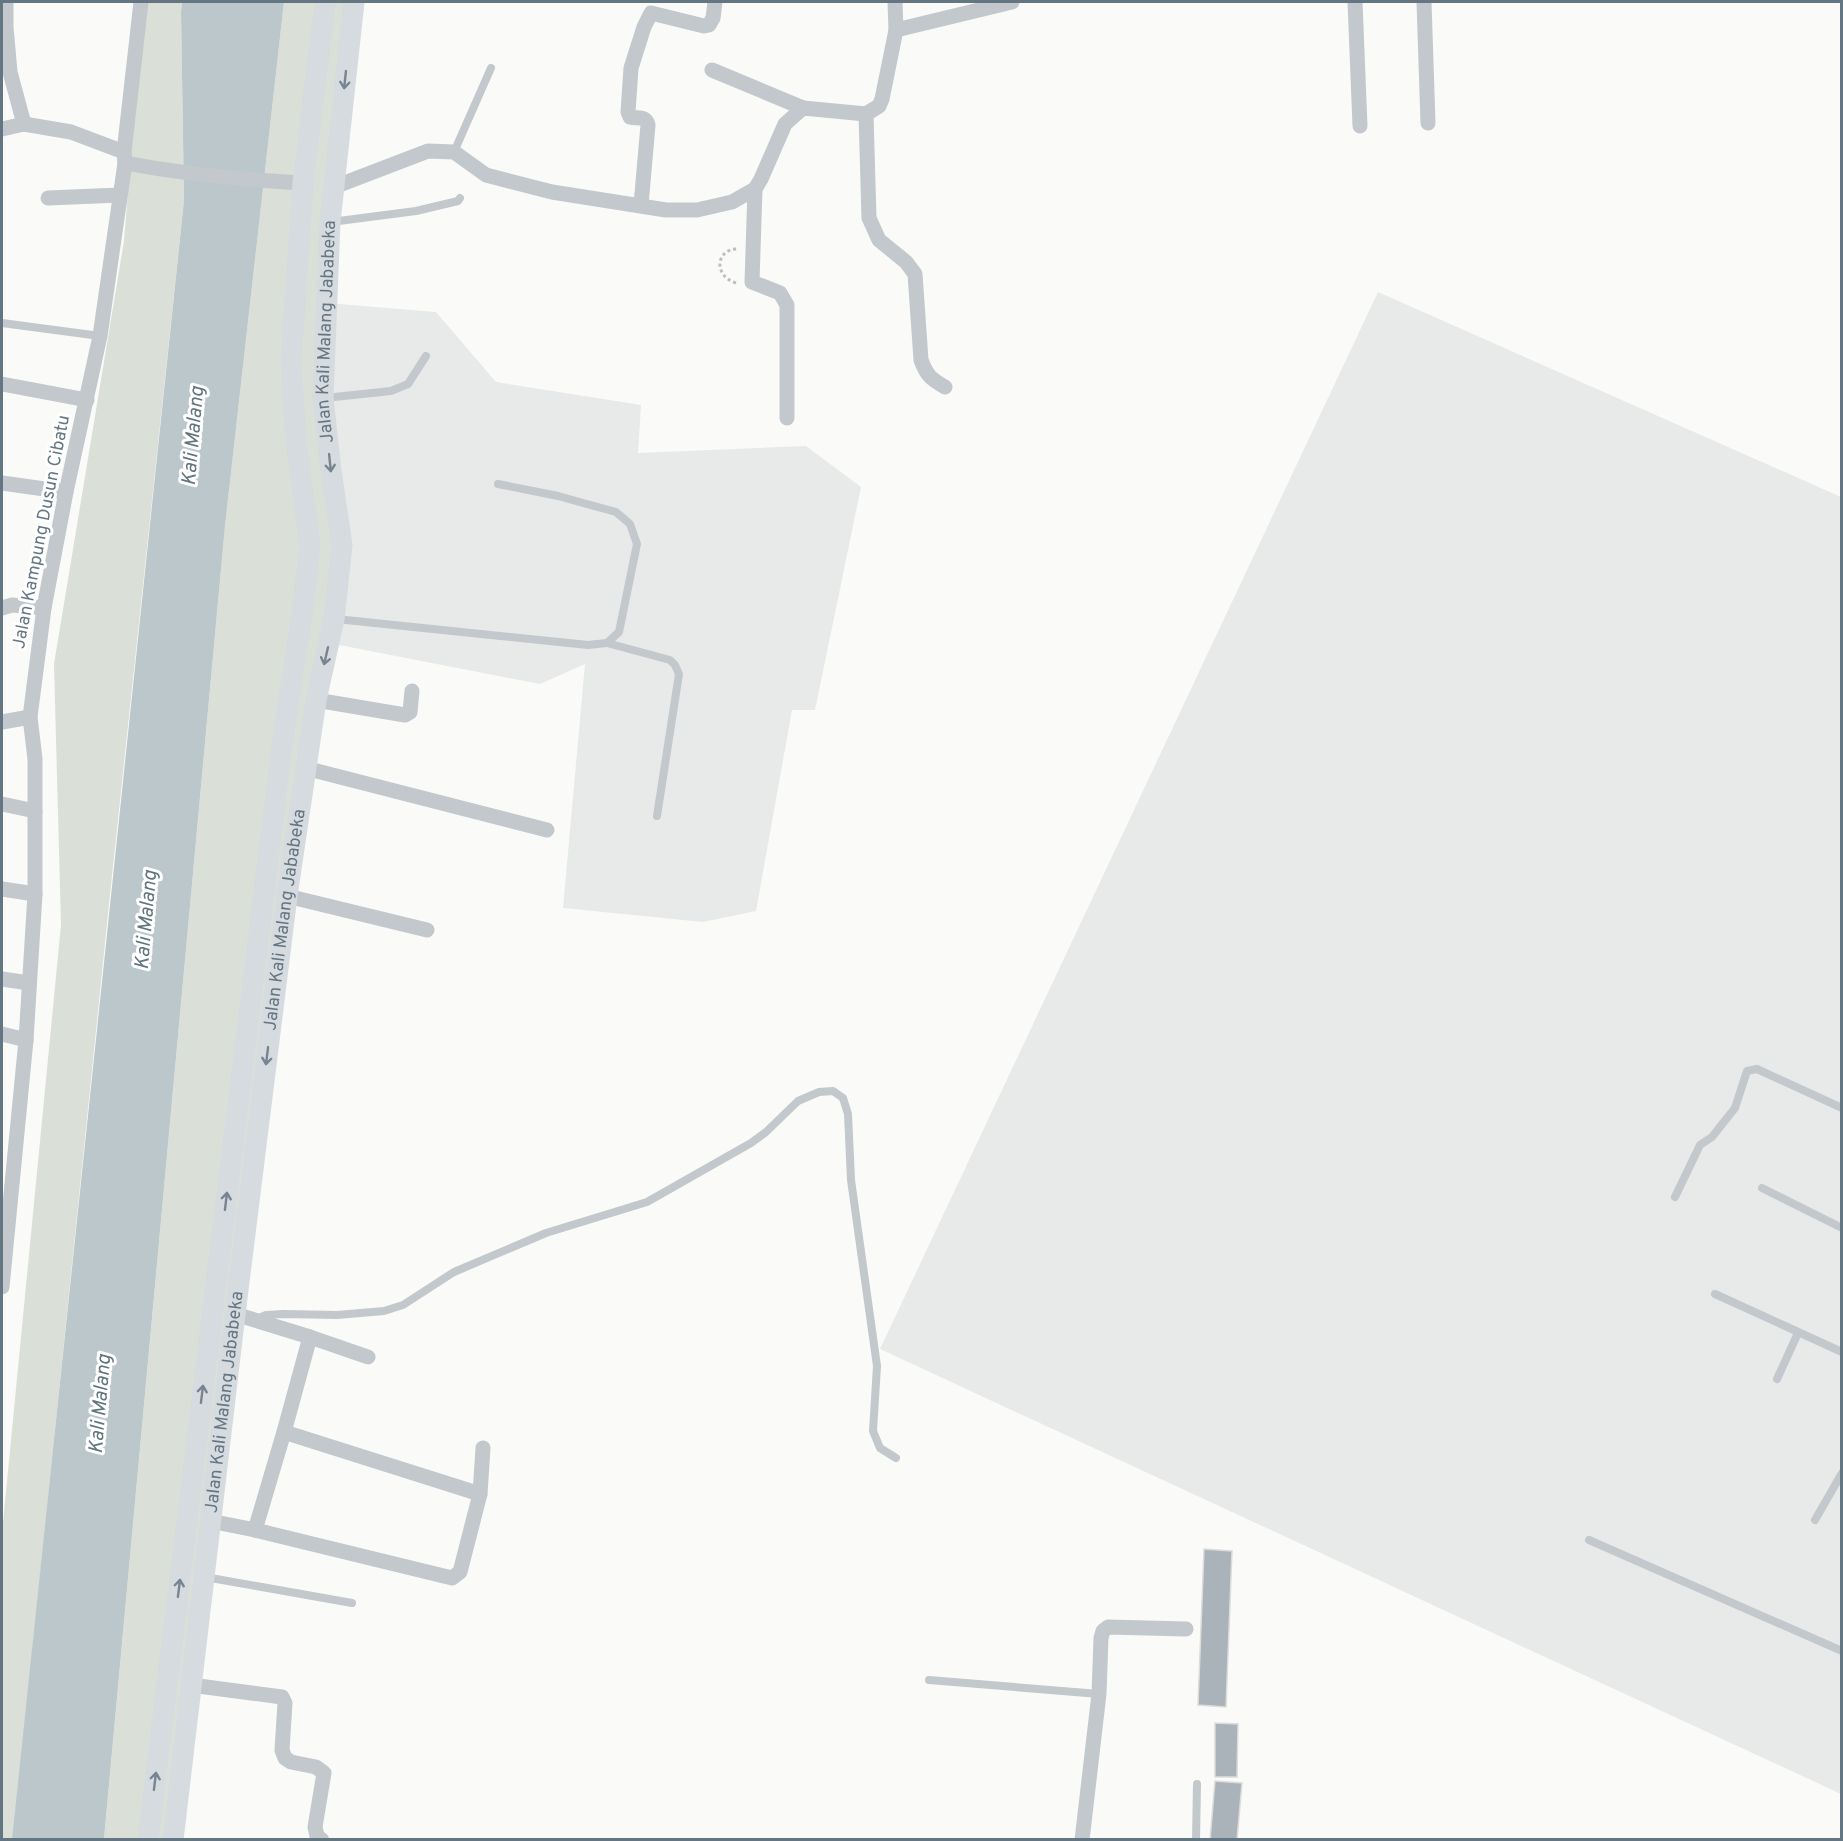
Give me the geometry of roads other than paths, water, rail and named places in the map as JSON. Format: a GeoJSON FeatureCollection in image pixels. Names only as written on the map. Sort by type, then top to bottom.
{"type":"FeatureCollection","features":[{"type":"Feature","properties":{"kind":"main road","name":"Jalan Kali Malang Jababeka"},"geometry":{"type":"LineString","coordinates":[[148,1839],[283,737],[310,546],[296,442],[291,361],[303,183],[325,2]]}},
{"type":"Feature","properties":{"kind":"main road","name":"Jalan Kali Malang Jababeka"},"geometry":{"type":"LineString","coordinates":[[173,1839],[210,1521],[245,1317],[287,896],[316,700],[334,619],[342,545],[331,471],[324,398],[330,222],[354,2]]}},
{"type":"Feature","properties":{"kind":"main road"},"geometry":{"type":"LineString","coordinates":[[319,47],[349,51]]}},
{"type":"Feature","properties":{"kind":"main road"},"geometry":{"type":"LineString","coordinates":[[302,614],[334,619]]}},
{"type":"Feature","properties":{"kind":"street"},"geometry":{"type":"LineString","coordinates":[[6,2],[10,72],[24,124]]}},
{"type":"Feature","properties":{"kind":"street","name":"Jalan Kampung Dusun Cibatu"},"geometry":{"type":"LineString","coordinates":[[2,1287],[7,1176],[26,1040],[35,894],[35,759],[30,717],[44,608],[66,492],[100,336],[125,158],[141,2]]}},
{"type":"Feature","properties":{"kind":"street"},"geometry":{"type":"LineString","coordinates":[[640,205],[648,125],[646,120],[630,117],[628,112],[631,68],[644,27],[651,14],[704,26],[709,25],[713,18],[715,2]]}},
{"type":"Feature","properties":{"kind":"street"},"geometry":{"type":"LineString","coordinates":[[712,70],[803,108],[866,114],[879,106],[882,99],[896,30],[895,2]]}},
{"type":"Feature","properties":{"kind":"street"},"geometry":{"type":"LineString","coordinates":[[896,30],[1011,2]]}},
{"type":"Feature","properties":{"kind":"street"},"geometry":{"type":"LineString","coordinates":[[1347,2],[1365,2]]}},
{"type":"Feature","properties":{"kind":"street"},"geometry":{"type":"LineString","coordinates":[[1355,2],[1360,126]]}},
{"type":"Feature","properties":{"kind":"street"},"geometry":{"type":"LineString","coordinates":[[1424,2],[1428,123]]}},
{"type":"Feature","properties":{"kind":"street"},"geometry":{"type":"LineString","coordinates":[[334,187],[428,151],[453,152],[486,176],[552,192],[666,210],[697,210],[732,202],[755,189],[785,124],[803,108]]}},
{"type":"Feature","properties":{"kind":"street"},"geometry":{"type":"LineString","coordinates":[[866,114],[869,218],[879,240],[906,262],[915,274],[921,360],[931,379],[945,387]]}},
{"type":"Feature","properties":{"kind":"street"},"geometry":{"type":"LineString","coordinates":[[2,129],[24,124],[71,132],[125,158],[179,173],[303,183]]}},
{"type":"Feature","properties":{"kind":"street"},"geometry":{"type":"LineString","coordinates":[[755,189],[752,282],[780,293],[787,305],[787,418]]}},
{"type":"Feature","properties":{"kind":"street"},"geometry":{"type":"LineString","coordinates":[[48,198],[120,195]]}},
{"type":"Feature","properties":{"kind":"street"},"geometry":{"type":"LineString","coordinates":[[2,384],[87,400]]}},
{"type":"Feature","properties":{"kind":"street"},"geometry":{"type":"LineString","coordinates":[[2,483],[66,492]]}},
{"type":"Feature","properties":{"kind":"street"},"geometry":{"type":"LineString","coordinates":[[2,608],[12,605],[44,608]]}},
{"type":"Feature","properties":{"kind":"street"},"geometry":{"type":"LineString","coordinates":[[316,700],[405,715],[410,712],[412,691]]}},
{"type":"Feature","properties":{"kind":"street"},"geometry":{"type":"LineString","coordinates":[[2,722],[30,717]]}},
{"type":"Feature","properties":{"kind":"street"},"geometry":{"type":"LineString","coordinates":[[305,768],[547,830]]}},
{"type":"Feature","properties":{"kind":"street"},"geometry":{"type":"LineString","coordinates":[[2,804],[35,811]]}},
{"type":"Feature","properties":{"kind":"street"},"geometry":{"type":"LineString","coordinates":[[2,889],[35,894]]}},
{"type":"Feature","properties":{"kind":"street"},"geometry":{"type":"LineString","coordinates":[[287,896],[427,930]]}},
{"type":"Feature","properties":{"kind":"street"},"geometry":{"type":"LineString","coordinates":[[2,979],[29,983]]}},
{"type":"Feature","properties":{"kind":"street"},"geometry":{"type":"LineString","coordinates":[[2,1034],[26,1040]]}},
{"type":"Feature","properties":{"kind":"street"},"geometry":{"type":"LineString","coordinates":[[245,1317],[368,1357]]}},
{"type":"Feature","properties":{"kind":"street"},"geometry":{"type":"LineString","coordinates":[[255,1530],[310,1337]]}},
{"type":"Feature","properties":{"kind":"street"},"geometry":{"type":"LineString","coordinates":[[284,1432],[480,1494]]}},
{"type":"Feature","properties":{"kind":"street"},"geometry":{"type":"LineString","coordinates":[[210,1521],[452,1578],[460,1572],[480,1494],[483,1448]]}},
{"type":"Feature","properties":{"kind":"street"},"geometry":{"type":"LineString","coordinates":[[1082,1839],[1099,1694],[1101,1638],[1105,1629],[1139,1626],[1186,1629]]}},
{"type":"Feature","properties":{"kind":"street"},"geometry":{"type":"LineString","coordinates":[[191,1685],[282,1697],[285,1703],[282,1750],[285,1758],[291,1762],[316,1767],[324,1773],[315,1827],[317,1836],[322,1839]]}},
{"type":"Feature","properties":{"kind":"lane"},"geometry":{"type":"LineString","coordinates":[[453,152],[491,68]]}},
{"type":"Feature","properties":{"kind":"lane"},"geometry":{"type":"LineString","coordinates":[[330,222],[416,211],[458,201],[460,198]]}},
{"type":"Feature","properties":{"kind":"lane"},"geometry":{"type":"LineString","coordinates":[[2,322],[100,336]]}},
{"type":"Feature","properties":{"kind":"lane"},"geometry":{"type":"LineString","coordinates":[[324,398],[391,391],[408,384],[426,356]]}},
{"type":"Feature","properties":{"kind":"lane"},"geometry":{"type":"LineString","coordinates":[[498,484],[558,496],[616,512],[630,524],[637,544],[619,632],[607,643]]}},
{"type":"Feature","properties":{"kind":"lane"},"geometry":{"type":"LineString","coordinates":[[334,619],[588,645],[607,643],[670,660],[679,674],[657,816]]}},
{"type":"Feature","properties":{"kind":"lane"},"geometry":{"type":"LineString","coordinates":[[1675,1197],[1700,1145],[1712,1137],[1735,1108],[1747,1071],[1757,1069],[1842,1108]]}},
{"type":"Feature","properties":{"kind":"lane"},"geometry":{"type":"LineString","coordinates":[[245,1317],[283,1314],[337,1315],[384,1311],[403,1305],[454,1272],[546,1233],[647,1203],[751,1143],[798,1101],[819,1092],[833,1091],[843,1098],[848,1114],[851,1180],[877,1366],[873,1431],[880,1448],[896,1458]]}},
{"type":"Feature","properties":{"kind":"lane"},"geometry":{"type":"LineString","coordinates":[[1762,1188],[1842,1228]]}},
{"type":"Feature","properties":{"kind":"lane"},"geometry":{"type":"LineString","coordinates":[[1714,1294],[1842,1352]]}},
{"type":"Feature","properties":{"kind":"lane"},"geometry":{"type":"LineString","coordinates":[[1777,1379],[1798,1333]]}},
{"type":"Feature","properties":{"kind":"lane"},"geometry":{"type":"LineString","coordinates":[[1815,1520],[1842,1473]]}},
{"type":"Feature","properties":{"kind":"lane"},"geometry":{"type":"LineString","coordinates":[[1589,1540],[1842,1651]]}},
{"type":"Feature","properties":{"kind":"lane"},"geometry":{"type":"LineString","coordinates":[[204,1577],[352,1603]]}},
{"type":"Feature","properties":{"kind":"lane"},"geometry":{"type":"LineString","coordinates":[[929,1680],[1099,1694]]}},
{"type":"Feature","properties":{"kind":"lane"},"geometry":{"type":"LineString","coordinates":[[1196,1839],[1197,1784]]}},
{"type":"Feature","properties":{"kind":"water","name":"Kali Malang"},"geometry":{"type":"Polygon","coordinates":[[[182,2],[284,2],[225,526],[104,1839],[12,1840],[184,200],[182,2]]]}}]}
